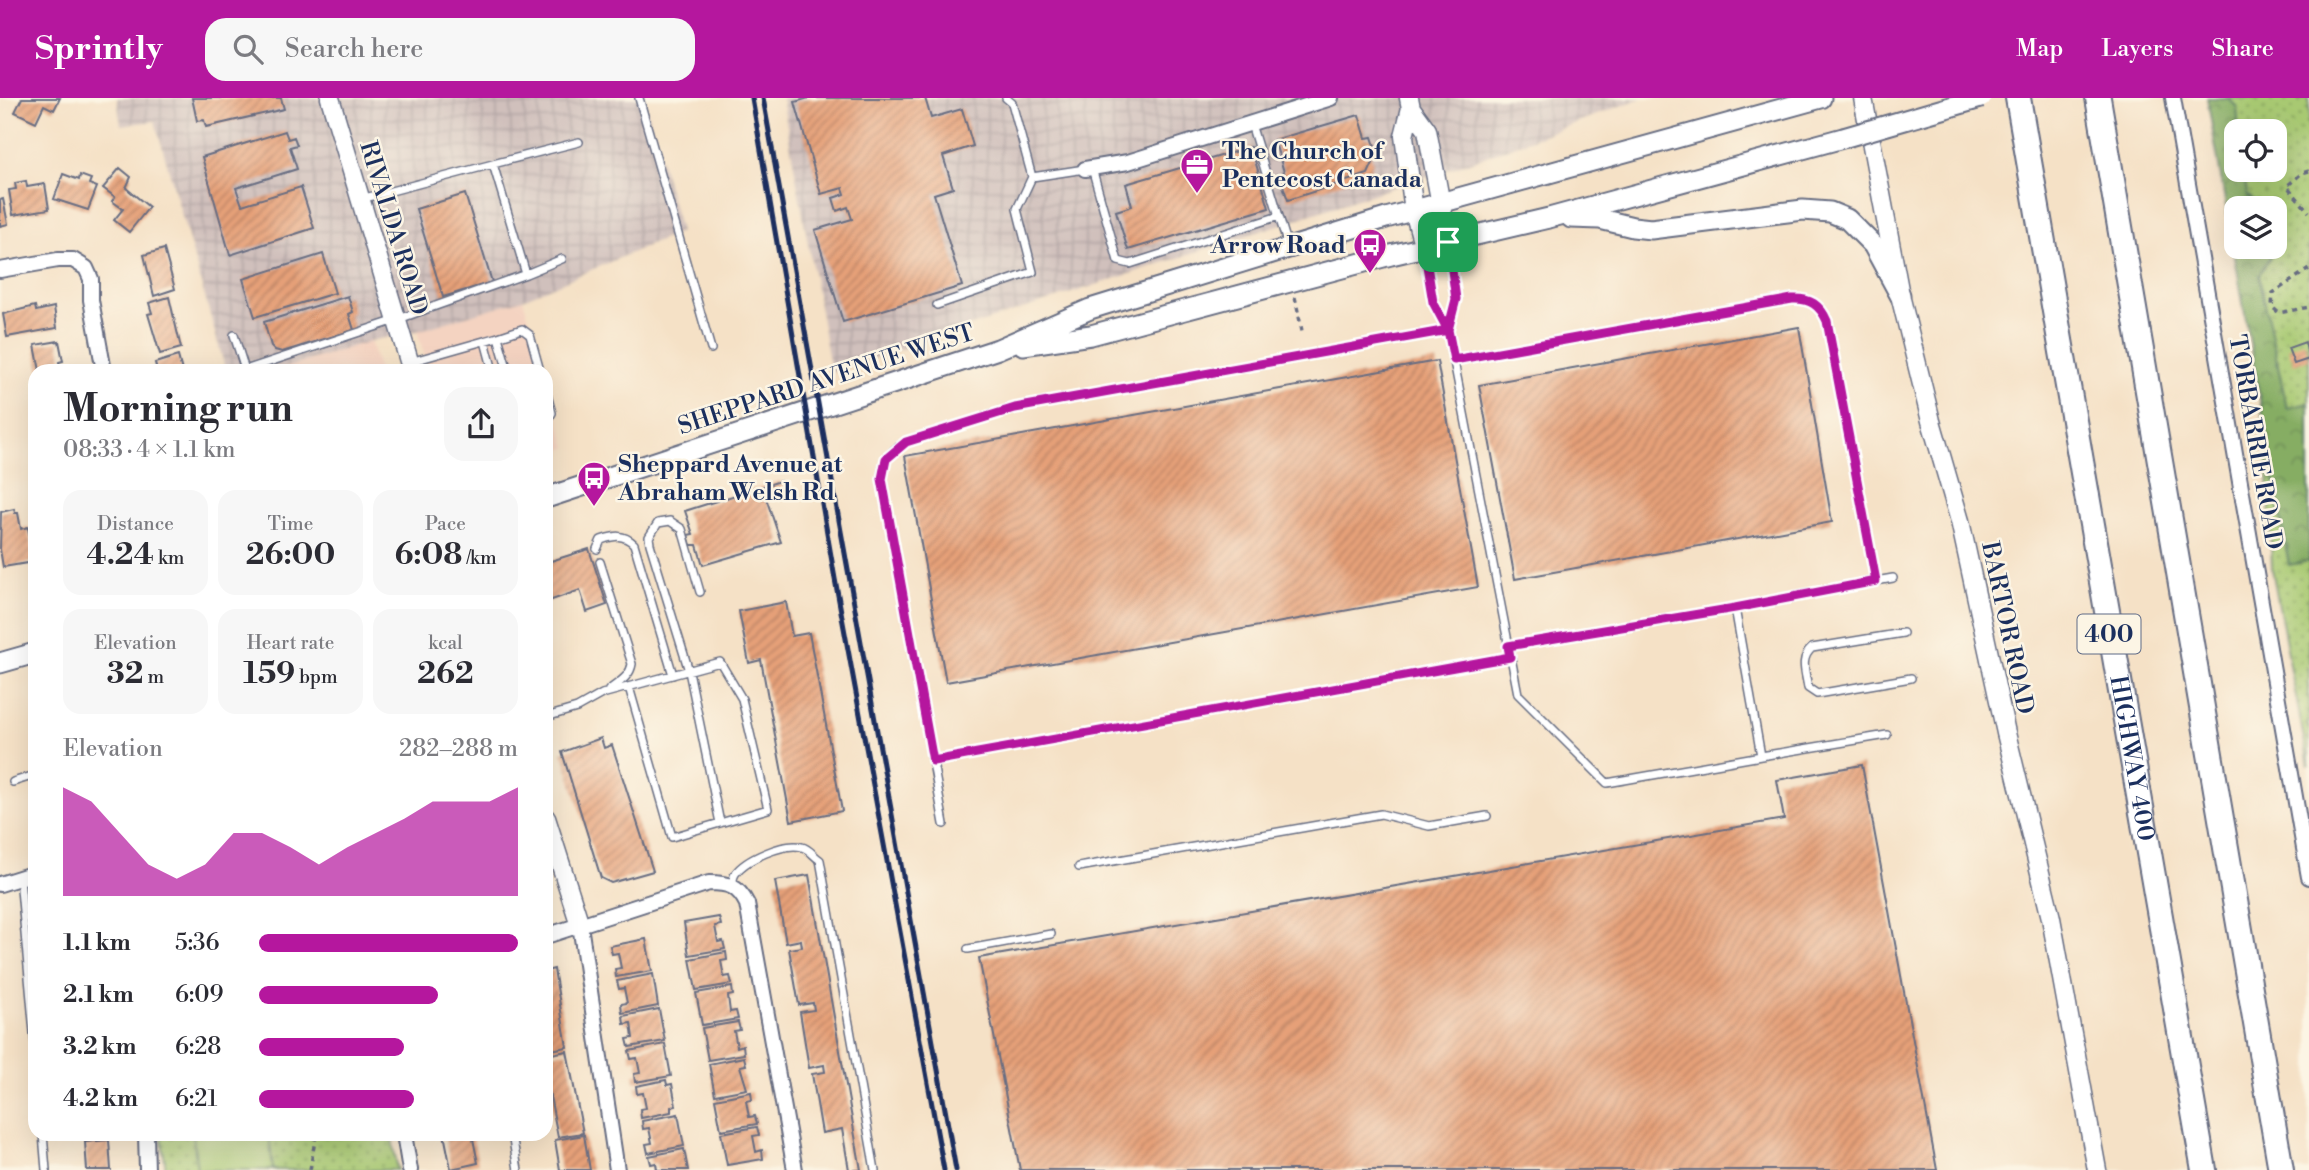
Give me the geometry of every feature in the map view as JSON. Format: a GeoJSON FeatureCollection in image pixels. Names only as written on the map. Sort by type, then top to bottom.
{"type":"FeatureCollection","features":[{"type":"Feature","properties":{"kind":"highway","name":"HIGHWAY 400"},"geometry":{"type":"LineString","coordinates":[[2018,98],[2204,1170]]}},
{"type":"Feature","properties":{"kind":"highway"},"geometry":{"type":"LineString","coordinates":[[2098,98],[2281,1170]]}},
{"type":"Feature","properties":{"kind":"main road","name":"SHEPPARD AVENUE WEST"},"geometry":{"type":"LineString","coordinates":[[553,494],[998,349],[1090,309],[1414,211],[1821,98]]}},
{"type":"Feature","properties":{"kind":"main road","name":"SHEPPARD AVENUE WEST"},"geometry":{"type":"LineString","coordinates":[[998,349],[1091,335],[1549,218],[1981,98]]}},
{"type":"Feature","properties":{"kind":"main road"},"geometry":{"type":"LineString","coordinates":[[1549,218],[1600,219],[1651,229],[1802,210],[1830,212],[1847,219],[1873,245],[1900,295]]}},
{"type":"Feature","properties":{"kind":"main road"},"geometry":{"type":"LineString","coordinates":[[0,663],[28,656]]}},
{"type":"Feature","properties":{"kind":"street","name":"RIVALDA ROAD"},"geometry":{"type":"LineString","coordinates":[[330,98],[410,364]]}},
{"type":"Feature","properties":{"kind":"street"},"geometry":{"type":"LineString","coordinates":[[1088,169],[1128,162],[1331,98]]}},
{"type":"Feature","properties":{"kind":"street","name":"BARTOR ROAD"},"geometry":{"type":"LineString","coordinates":[[1863,98],[1900,295],[1931,421],[1960,521],[2006,733],[2051,918],[2097,1170]]}},
{"type":"Feature","properties":{"kind":"street","name":"TORBARRIE ROAD"},"geometry":{"type":"LineString","coordinates":[[2172,98],[2309,877]]}},
{"type":"Feature","properties":{"kind":"street"},"geometry":{"type":"LineString","coordinates":[[1410,103],[1427,130],[1448,242]]}},
{"type":"Feature","properties":{"kind":"street"},"geometry":{"type":"LineString","coordinates":[[1410,103],[1404,136],[1414,211],[1424,248]]}},
{"type":"Feature","properties":{"kind":"street"},"geometry":{"type":"LineString","coordinates":[[0,270],[58,260],[73,260],[86,268],[91,279],[91,300],[103,364]]}},
{"type":"Feature","properties":{"kind":"street"},"geometry":{"type":"LineString","coordinates":[[553,842],[580,925],[617,1170]]}},
{"type":"Feature","properties":{"kind":"street"},"geometry":{"type":"LineString","coordinates":[[0,884],[28,875]]}},
{"type":"Feature","properties":{"kind":"street"},"geometry":{"type":"LineString","coordinates":[[553,934],[709,883],[732,884],[740,891],[747,904],[796,1170]]}},
{"type":"Feature","properties":{"kind":"street"},"geometry":{"type":"LineString","coordinates":[[146,1141],[147,1170]]}},
{"type":"Feature","properties":{"kind":"street"},"geometry":{"type":"LineString","coordinates":[[405,1141],[410,1170]]}},
{"type":"Feature","properties":{"kind":"lane"},"geometry":{"type":"LineString","coordinates":[[639,98],[711,349]]}},
{"type":"Feature","properties":{"kind":"lane"},"geometry":{"type":"LineString","coordinates":[[937,305],[1033,272],[1017,209],[1032,177],[1012,100]]}},
{"type":"Feature","properties":{"kind":"lane"},"geometry":{"type":"LineString","coordinates":[[1251,123],[1289,248]]}},
{"type":"Feature","properties":{"kind":"lane"},"geometry":{"type":"LineString","coordinates":[[360,199],[579,142]]}},
{"type":"Feature","properties":{"kind":"lane"},"geometry":{"type":"LineString","coordinates":[[493,164],[526,274]]}},
{"type":"Feature","properties":{"kind":"lane"},"geometry":{"type":"LineString","coordinates":[[1032,177],[1088,169],[1118,261],[1130,264],[1279,216]]}},
{"type":"Feature","properties":{"kind":"lane"},"geometry":{"type":"LineString","coordinates":[[1448,242],[1456,299],[1448,330]]}},
{"type":"Feature","properties":{"kind":"lane"},"geometry":{"type":"LineString","coordinates":[[1424,248],[1433,302],[1448,330],[1518,694],[1607,783],[1887,736]]}},
{"type":"Feature","properties":{"kind":"lane"},"geometry":{"type":"LineString","coordinates":[[263,364],[396,320],[562,259]]}},
{"type":"Feature","properties":{"kind":"lane"},"geometry":{"type":"LineString","coordinates":[[1454,360],[1792,299],[1812,302],[1821,309],[1827,321],[1876,581]]}},
{"type":"Feature","properties":{"kind":"lane"},"geometry":{"type":"LineString","coordinates":[[420,364],[522,329],[530,335],[538,364]]}},
{"type":"Feature","properties":{"kind":"lane"},"geometry":{"type":"LineString","coordinates":[[944,824],[882,479],[884,463],[891,453],[916,438],[1015,408],[1448,330]]}},
{"type":"Feature","properties":{"kind":"lane"},"geometry":{"type":"LineString","coordinates":[[234,335],[243,364]]}},
{"type":"Feature","properties":{"kind":"lane"},"geometry":{"type":"LineString","coordinates":[[498,337],[506,364]]}},
{"type":"Feature","properties":{"kind":"lane"},"geometry":{"type":"LineString","coordinates":[[485,341],[491,364]]}},
{"type":"Feature","properties":{"kind":"lane"},"geometry":{"type":"LineString","coordinates":[[700,592],[682,529],[670,521],[658,523],[649,537],[650,544],[689,671],[720,824]]}},
{"type":"Feature","properties":{"kind":"lane"},"geometry":{"type":"LineString","coordinates":[[597,549],[601,540],[617,535],[634,544],[673,675]]}},
{"type":"Feature","properties":{"kind":"lane"},"geometry":{"type":"LineString","coordinates":[[553,715],[577,708],[602,694],[630,672],[632,664],[600,562]]}},
{"type":"Feature","properties":{"kind":"lane"},"geometry":{"type":"LineString","coordinates":[[1508,646],[1893,578]]}},
{"type":"Feature","properties":{"kind":"lane"},"geometry":{"type":"LineString","coordinates":[[1735,608],[1761,756]]}},
{"type":"Feature","properties":{"kind":"lane"},"geometry":{"type":"LineString","coordinates":[[1903,633],[1812,648],[1805,653],[1803,659],[1808,688],[1817,694],[1911,678]]}},
{"type":"Feature","properties":{"kind":"lane"},"geometry":{"type":"LineString","coordinates":[[933,761],[1510,657]]}},
{"type":"Feature","properties":{"kind":"lane"},"geometry":{"type":"LineString","coordinates":[[602,694],[720,662],[742,699],[768,809],[673,837],[629,687]]}},
{"type":"Feature","properties":{"kind":"lane"},"geometry":{"type":"LineString","coordinates":[[13,782],[28,777]]}},
{"type":"Feature","properties":{"kind":"lane"},"geometry":{"type":"LineString","coordinates":[[1079,867],[1381,814],[1429,826],[1487,816]]}},
{"type":"Feature","properties":{"kind":"lane"},"geometry":{"type":"LineString","coordinates":[[732,884],[736,873],[747,863],[774,849],[799,846],[808,849],[820,860],[875,1170]]}},
{"type":"Feature","properties":{"kind":"lane"},"geometry":{"type":"LineString","coordinates":[[20,878],[28,967]]}},
{"type":"Feature","properties":{"kind":"lane"},"geometry":{"type":"LineString","coordinates":[[968,949],[1051,934]]}},
{"type":"Feature","properties":{"kind":"lane"},"geometry":{"type":"LineString","coordinates":[[44,1141],[46,1170]]}},
{"type":"Feature","properties":{"kind":"lane"},"geometry":{"type":"LineString","coordinates":[[513,1141],[518,1170]]}},
{"type":"Feature","properties":{"kind":"path"},"geometry":{"type":"LineString","coordinates":[[2309,171],[2301,173],[2287,186],[2309,212]]}},
{"type":"Feature","properties":{"kind":"path"},"geometry":{"type":"LineString","coordinates":[[2309,269],[2273,293],[2272,307],[2279,313],[2309,307]]}},
{"type":"Feature","properties":{"kind":"path"},"geometry":{"type":"LineString","coordinates":[[1295,295],[1303,336]]}},
{"type":"Feature","properties":{"kind":"path"},"geometry":{"type":"LineString","coordinates":[[310,1170],[315,1141]]}},
{"type":"Feature","properties":{"kind":"shaded area"},"geometry":{"type":"Polygon","coordinates":[[[117,98],[644,98],[680,232],[523,299],[417,331],[370,341],[297,364],[224,364],[155,121],[121,125],[117,98]]]}},
{"type":"Feature","properties":{"kind":"shaded area"},"geometry":{"type":"Polygon","coordinates":[[[782,98],[1642,98],[1473,161],[831,372],[782,98]]]}},
{"type":"Feature","properties":{"kind":"shaded area"},"geometry":{"type":"Polygon","coordinates":[[[523,299],[543,364],[427,364],[417,331],[523,299]]]}},
{"type":"Feature","properties":{"kind":"shaded area"},"geometry":{"type":"Polygon","coordinates":[[[370,341],[377,364],[296,364],[370,341]]]}},
{"type":"Feature","properties":{"kind":"shaded area"},"geometry":{"type":"Polygon","coordinates":[[[553,400],[567,448],[553,453],[553,400]]]}},
{"type":"Feature","properties":{"kind":"green space"},"geometry":{"type":"Polygon","coordinates":[[[2207,98],[2228,98],[2237,107],[2238,119],[2224,119],[2224,182],[2245,182],[2248,196],[2224,196],[2207,98]]]}},
{"type":"Feature","properties":{"kind":"green space"},"geometry":{"type":"Polygon","coordinates":[[[2224,98],[2309,98],[2309,766],[2272,569],[2262,319],[2252,259],[2287,259],[2287,196],[2241,196],[2238,182],[2287,182],[2287,119],[2228,119],[2224,98]]]}},
{"type":"Feature","properties":{"kind":"green space"},"geometry":{"type":"Polygon","coordinates":[[[2235,259],[2269,259],[2259,275],[2287,408],[2309,403],[2309,561],[2289,565],[2235,259]]]}},
{"type":"Feature","properties":{"kind":"green space"},"geometry":{"type":"Polygon","coordinates":[[[162,1141],[392,1141],[398,1170],[166,1170],[162,1141]]]}},
{"type":"Feature","properties":{"kind":"green space"},"geometry":{"type":"Polygon","coordinates":[[[194,1141],[270,1141],[273,1170],[197,1170],[194,1141]]]}},
{"type":"Feature","properties":{"kind":"building"},"geometry":{"type":"Polygon","coordinates":[[[22,98],[60,98],[54,110],[44,105],[36,122],[15,112],[22,98]]]}},
{"type":"Feature","properties":{"kind":"building"},"geometry":{"type":"Polygon","coordinates":[[[192,98],[281,98],[284,109],[206,127],[204,120],[197,121],[192,98]]]}},
{"type":"Feature","properties":{"kind":"building"},"geometry":{"type":"Polygon","coordinates":[[[809,98],[925,98],[931,118],[962,109],[973,146],[943,156],[953,188],[934,194],[962,286],[843,322],[815,230],[852,219],[848,207],[837,211],[833,198],[845,194],[843,188],[821,194],[795,102],[809,98]]]}},
{"type":"Feature","properties":{"kind":"building"},"geometry":{"type":"Polygon","coordinates":[[[1359,115],[1366,138],[1372,137],[1375,146],[1368,148],[1373,163],[1368,174],[1288,200],[1279,174],[1284,172],[1274,140],[1359,115]]]}},
{"type":"Feature","properties":{"kind":"building"},"geometry":{"type":"Polygon","coordinates":[[[285,131],[288,139],[294,137],[297,145],[290,147],[297,169],[236,188],[242,205],[301,187],[314,228],[230,255],[202,157],[285,131]]]}},
{"type":"Feature","properties":{"kind":"building","name":"The Church of Pentecost Canada"},"geometry":{"type":"Polygon","coordinates":[[[1251,147],[1269,208],[1128,250],[1116,211],[1132,206],[1126,184],[1251,147]]]}},
{"type":"Feature","properties":{"kind":"building"},"geometry":{"type":"Polygon","coordinates":[[[120,168],[131,177],[126,188],[149,207],[129,232],[114,220],[123,209],[112,201],[115,197],[103,188],[120,168]]]}},
{"type":"Feature","properties":{"kind":"building"},"geometry":{"type":"Polygon","coordinates":[[[63,174],[79,180],[80,175],[91,179],[89,184],[97,187],[88,210],[54,199],[63,174]]]}},
{"type":"Feature","properties":{"kind":"building"},"geometry":{"type":"Polygon","coordinates":[[[26,181],[27,187],[45,184],[49,209],[13,215],[9,190],[16,189],[15,183],[26,181]]]}},
{"type":"Feature","properties":{"kind":"building"},"geometry":{"type":"Polygon","coordinates":[[[465,194],[492,282],[443,297],[416,209],[465,194]]]}},
{"type":"Feature","properties":{"kind":"building"},"geometry":{"type":"Polygon","coordinates":[[[3,199],[8,224],[0,226],[0,200],[3,199]]]}},
{"type":"Feature","properties":{"kind":"building"},"geometry":{"type":"Polygon","coordinates":[[[164,249],[175,289],[154,296],[144,255],[164,249]]]}},
{"type":"Feature","properties":{"kind":"building"},"geometry":{"type":"Polygon","coordinates":[[[323,254],[335,293],[255,317],[243,279],[323,254]]]}},
{"type":"Feature","properties":{"kind":"building"},"geometry":{"type":"Polygon","coordinates":[[[348,296],[353,312],[349,314],[354,330],[282,352],[271,346],[264,322],[348,296]]]}},
{"type":"Feature","properties":{"kind":"building"},"geometry":{"type":"Polygon","coordinates":[[[169,297],[181,348],[160,354],[148,314],[152,313],[149,303],[169,297]]]}},
{"type":"Feature","properties":{"kind":"building"},"geometry":{"type":"Polygon","coordinates":[[[35,306],[36,311],[54,307],[57,328],[7,337],[3,314],[35,306]]]}},
{"type":"Feature","properties":{"kind":"building"},"geometry":{"type":"Polygon","coordinates":[[[1799,327],[1832,522],[1515,579],[1479,385],[1799,327]]]}},
{"type":"Feature","properties":{"kind":"building"},"geometry":{"type":"Polygon","coordinates":[[[59,341],[63,361],[59,364],[39,364],[35,345],[59,341]]]}},
{"type":"Feature","properties":{"kind":"building"},"geometry":{"type":"Polygon","coordinates":[[[2305,342],[2309,359],[2294,364],[2288,348],[2305,342]]]}},
{"type":"Feature","properties":{"kind":"building"},"geometry":{"type":"Polygon","coordinates":[[[178,356],[180,364],[155,364],[178,356]]]}},
{"type":"Feature","properties":{"kind":"building"},"geometry":{"type":"Polygon","coordinates":[[[1437,361],[1478,587],[946,682],[905,456],[1437,361]]]}},
{"type":"Feature","properties":{"kind":"building"},"geometry":{"type":"Polygon","coordinates":[[[780,481],[784,492],[766,498],[781,542],[703,565],[697,545],[691,545],[688,535],[693,534],[685,511],[780,481]]]}},
{"type":"Feature","properties":{"kind":"building"},"geometry":{"type":"Polygon","coordinates":[[[14,509],[15,513],[18,513],[21,529],[28,527],[28,563],[3,567],[0,549],[1,512],[14,509]]]}},
{"type":"Feature","properties":{"kind":"building"},"geometry":{"type":"Polygon","coordinates":[[[589,549],[607,605],[587,612],[580,590],[553,600],[553,560],[589,549]]]}},
{"type":"Feature","properties":{"kind":"building"},"geometry":{"type":"Polygon","coordinates":[[[786,602],[792,636],[809,633],[842,811],[791,821],[761,660],[749,663],[739,611],[786,602]]]}},
{"type":"Feature","properties":{"kind":"building"},"geometry":{"type":"Polygon","coordinates":[[[601,738],[604,748],[612,745],[653,871],[611,883],[601,878],[562,752],[601,738]]]}},
{"type":"Feature","properties":{"kind":"building"},"geometry":{"type":"Polygon","coordinates":[[[1862,765],[1937,1170],[1020,1170],[979,958],[1784,819],[1777,780],[1862,765]]]}},
{"type":"Feature","properties":{"kind":"building"},"geometry":{"type":"Polygon","coordinates":[[[809,875],[861,1170],[849,1170],[842,1129],[822,1133],[812,1074],[825,1072],[824,1065],[809,1068],[800,1012],[814,1010],[813,1003],[799,1005],[789,949],[802,947],[801,940],[786,943],[775,881],[809,875]]]}},
{"type":"Feature","properties":{"kind":"building"},"geometry":{"type":"Polygon","coordinates":[[[719,917],[721,925],[715,926],[718,942],[723,941],[725,949],[689,955],[684,923],[719,917]]]}},
{"type":"Feature","properties":{"kind":"building"},"geometry":{"type":"Polygon","coordinates":[[[646,939],[652,971],[616,977],[615,969],[621,968],[618,953],[612,954],[610,946],[646,939]]]}},
{"type":"Feature","properties":{"kind":"building"},"geometry":{"type":"Polygon","coordinates":[[[726,952],[727,960],[721,961],[724,977],[730,976],[732,984],[696,990],[690,959],[726,952]]]}},
{"type":"Feature","properties":{"kind":"building"},"geometry":{"type":"Polygon","coordinates":[[[553,969],[567,1047],[553,1050],[553,969]]]}},
{"type":"Feature","properties":{"kind":"building"},"geometry":{"type":"Polygon","coordinates":[[[653,974],[658,1006],[622,1013],[621,1004],[627,1003],[624,988],[619,989],[617,981],[653,974]]]}},
{"type":"Feature","properties":{"kind":"building"},"geometry":{"type":"Polygon","coordinates":[[[732,987],[733,995],[728,996],[730,1012],[736,1011],[738,1019],[702,1025],[696,993],[732,987]]]}},
{"type":"Feature","properties":{"kind":"building"},"geometry":{"type":"Polygon","coordinates":[[[659,1009],[665,1041],[629,1047],[627,1039],[633,1038],[631,1023],[624,1024],[623,1016],[659,1009]]]}},
{"type":"Feature","properties":{"kind":"building"},"geometry":{"type":"Polygon","coordinates":[[[738,1022],[740,1030],[734,1031],[737,1047],[743,1045],[744,1054],[708,1060],[702,1028],[738,1022]]]}},
{"type":"Feature","properties":{"kind":"building"},"geometry":{"type":"Polygon","coordinates":[[[665,1044],[671,1076],[635,1082],[634,1074],[640,1073],[637,1058],[631,1059],[629,1051],[665,1044]]]}},
{"type":"Feature","properties":{"kind":"building"},"geometry":{"type":"Polygon","coordinates":[[[567,1051],[583,1133],[558,1137],[553,1112],[553,1054],[567,1051]]]}},
{"type":"Feature","properties":{"kind":"building"},"geometry":{"type":"Polygon","coordinates":[[[744,1057],[746,1065],[740,1066],[747,1089],[715,1095],[709,1064],[744,1057]]]}},
{"type":"Feature","properties":{"kind":"building"},"geometry":{"type":"Polygon","coordinates":[[[666,1080],[667,1085],[672,1084],[676,1106],[671,1107],[671,1112],[641,1118],[640,1109],[646,1108],[643,1093],[637,1094],[636,1086],[666,1080]]]}},
{"type":"Feature","properties":{"kind":"building"},"geometry":{"type":"Polygon","coordinates":[[[751,1092],[752,1100],[746,1101],[749,1117],[755,1116],[757,1124],[721,1130],[715,1099],[751,1092]]]}},
{"type":"Feature","properties":{"kind":"building"},"geometry":{"type":"Polygon","coordinates":[[[678,1114],[684,1146],[648,1153],[646,1144],[652,1143],[649,1128],[643,1129],[642,1121],[678,1114]]]}},
{"type":"Feature","properties":{"kind":"building"},"geometry":{"type":"Polygon","coordinates":[[[757,1127],[759,1135],[753,1136],[756,1152],[762,1150],[763,1159],[727,1165],[721,1133],[757,1127]]]}},
{"type":"Feature","properties":{"kind":"building"},"geometry":{"type":"Polygon","coordinates":[[[584,1135],[590,1170],[560,1170],[555,1140],[584,1135]]]}},
{"type":"Feature","properties":{"kind":"building"},"geometry":{"type":"Polygon","coordinates":[[[109,1141],[111,1170],[87,1170],[85,1142],[109,1141]]]}},
{"type":"Feature","properties":{"kind":"building"},"geometry":{"type":"Polygon","coordinates":[[[445,1141],[473,1141],[478,1163],[451,1169],[445,1141]]]}},
{"type":"Feature","properties":{"kind":"building"},"geometry":{"type":"Polygon","coordinates":[[[684,1149],[688,1170],[657,1170],[656,1163],[651,1164],[649,1156],[684,1149]]]}},
{"type":"Feature","properties":{"kind":"railway"},"geometry":{"type":"LineString","coordinates":[[752,98],[835,579],[944,1170]]}},
{"type":"Feature","properties":{"kind":"railway"},"geometry":{"type":"LineString","coordinates":[[763,98],[956,1170]]}},
{"type":"Feature","properties":{"kind":"place","name":"The Church of Pentecost Canada"},"geometry":{"type":"Point","coordinates":[1197,195]}},
{"type":"Feature","properties":{"kind":"place","name":"Arrow Road"},"geometry":{"type":"Point","coordinates":[1370,275]}},
{"type":"Feature","properties":{"kind":"place","name":"Sheppard Avenue at Abraham Welsh Rd"},"geometry":{"type":"Point","coordinates":[594,508]}},
{"type":"Feature","properties":{"kind":"route"},"geometry":{"type":"LineString","coordinates":[[1448,242],[1424,248],[1433,302],[1448,330],[1015,408],[916,438],[888,456],[884,463],[882,479],[933,761],[1510,657],[1508,646],[1876,581],[1827,321],[1817,305],[1799,298],[1792,299],[1454,360],[1448,330],[1456,299],[1448,242]]}}]}
